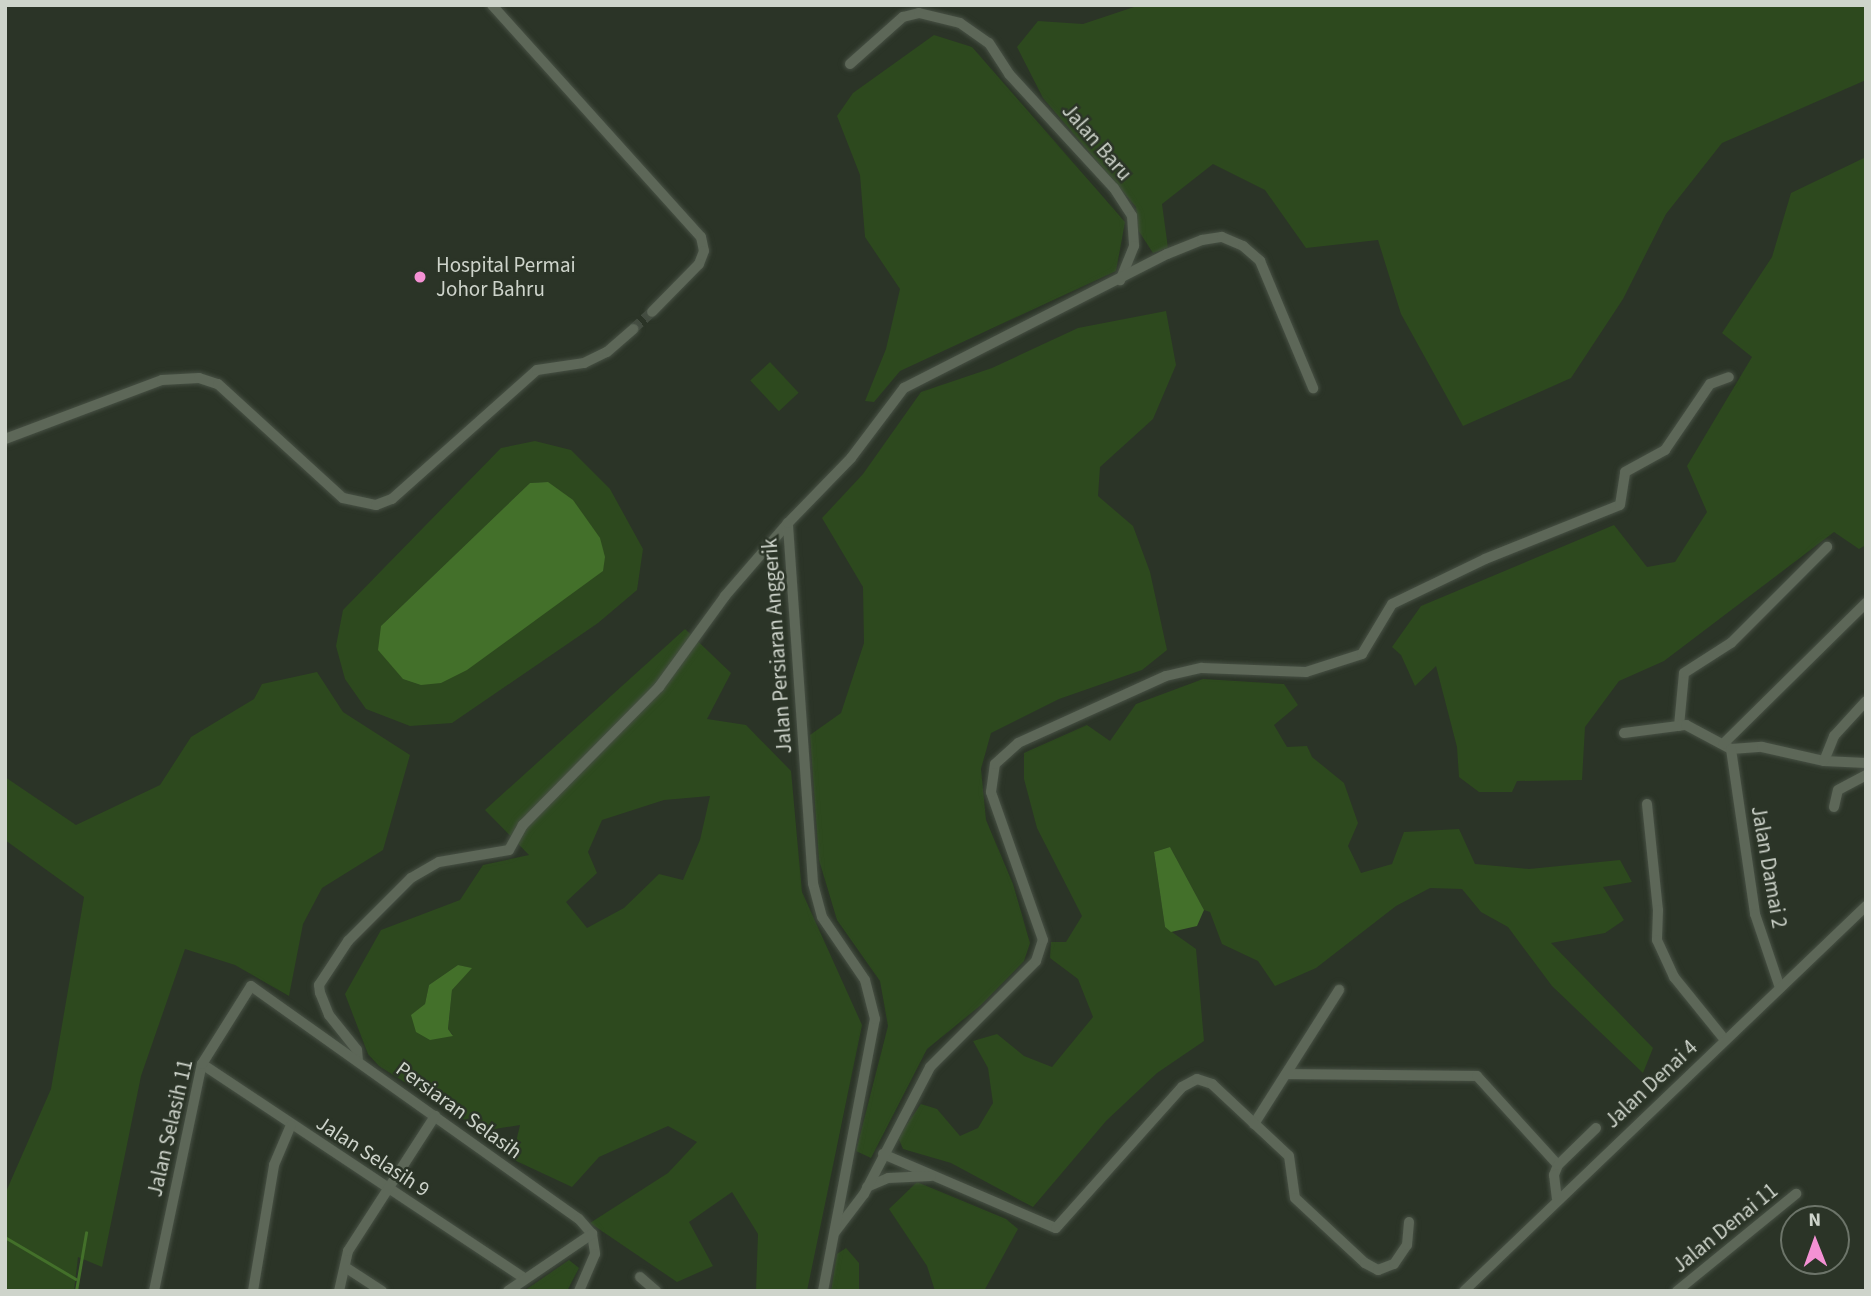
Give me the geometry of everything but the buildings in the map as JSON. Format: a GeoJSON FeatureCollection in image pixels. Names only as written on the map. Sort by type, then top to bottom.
{"type":"FeatureCollection","features":[{"type":"Feature","properties":{"kind":"street"},"geometry":{"type":"LineString","coordinates":[[492,5],[701,237],[704,251],[699,264],[652,312]]}},
{"type":"Feature","properties":{"kind":"street","name":"Jalan Baru"},"geometry":{"type":"LineString","coordinates":[[850,64],[903,17],[919,13],[960,23],[989,43],[1009,74],[1114,188],[1132,216],[1135,246],[1120,281]]}},
{"type":"Feature","properties":{"kind":"street","name":"Jalan Persiaran Anggerik"},"geometry":{"type":"LineString","coordinates":[[823,1291],[876,1019],[865,980],[822,917],[813,883],[788,523],[851,458],[904,388],[1120,281],[1167,254],[1202,240],[1222,237],[1243,246],[1260,261],[1313,387]]}},
{"type":"Feature","properties":{"kind":"street"},"geometry":{"type":"LineString","coordinates":[[5,439],[162,380],[199,377],[218,384],[343,498],[376,505],[393,499],[537,370],[584,363],[607,352],[633,329]]}},
{"type":"Feature","properties":{"kind":"street"},"geometry":{"type":"LineString","coordinates":[[832,1236],[867,1187],[930,1067],[1024,977],[1043,940],[991,792],[995,764],[1018,743],[1166,676],[1202,668],[1306,672],[1362,654],[1392,604],[1485,559],[1620,505],[1625,472],[1665,450],[1710,384],[1729,377]]}},
{"type":"Feature","properties":{"kind":"street"},"geometry":{"type":"LineString","coordinates":[[358,1061],[357,1051],[329,1015],[319,985],[348,941],[411,878],[439,862],[509,850],[523,825],[659,687],[725,596],[788,523]]}},
{"type":"Feature","properties":{"kind":"street"},"geometry":{"type":"LineString","coordinates":[[1679,726],[1684,673],[1731,643],[1827,547]]}},
{"type":"Feature","properties":{"kind":"street"},"geometry":{"type":"LineString","coordinates":[[1727,746],[1801,666],[1866,603]]}},
{"type":"Feature","properties":{"kind":"street"},"geometry":{"type":"LineString","coordinates":[[1824,761],[1834,736],[1863,704]]}},
{"type":"Feature","properties":{"kind":"street"},"geometry":{"type":"LineString","coordinates":[[1624,733],[1692,726],[1727,746],[1762,747],[1824,761],[1866,763]]}},
{"type":"Feature","properties":{"kind":"street","name":"Jalan Damai 2"},"geometry":{"type":"LineString","coordinates":[[1727,746],[1755,914],[1780,988]]}},
{"type":"Feature","properties":{"kind":"street"},"geometry":{"type":"LineString","coordinates":[[1834,807],[1838,790],[1866,775]]}},
{"type":"Feature","properties":{"kind":"street"},"geometry":{"type":"LineString","coordinates":[[1647,804],[1658,910],[1657,940],[1674,977],[1725,1040]]}},
{"type":"Feature","properties":{"kind":"street","name":"Jalan Denai 4"},"geometry":{"type":"LineString","coordinates":[[1464,1291],[1557,1198],[1866,906]]}},
{"type":"Feature","properties":{"kind":"street","name":"Persiaran Selasih"},"geometry":{"type":"LineString","coordinates":[[251,986],[579,1219],[592,1234]]}},
{"type":"Feature","properties":{"kind":"street","name":"Jalan Selasih 11"},"geometry":{"type":"LineString","coordinates":[[154,1291],[202,1063],[251,986]]}},
{"type":"Feature","properties":{"kind":"street"},"geometry":{"type":"LineString","coordinates":[[1254,1124],[1339,990]]}},
{"type":"Feature","properties":{"kind":"street","name":"Jalan Selasih 9"},"geometry":{"type":"LineString","coordinates":[[202,1063],[525,1279]]}},
{"type":"Feature","properties":{"kind":"street"},"geometry":{"type":"LineString","coordinates":[[1286,1074],[1478,1076],[1558,1165]]}},
{"type":"Feature","properties":{"kind":"street"},"geometry":{"type":"LineString","coordinates":[[883,1154],[1056,1228],[1192,1080],[1212,1084],[1289,1156],[1299,1204],[1365,1264],[1378,1270],[1394,1264],[1406,1245],[1409,1222]]}},
{"type":"Feature","properties":{"kind":"street"},"geometry":{"type":"LineString","coordinates":[[339,1291],[345,1266],[362,1228],[390,1191],[435,1116]]}},
{"type":"Feature","properties":{"kind":"street"},"geometry":{"type":"LineString","coordinates":[[253,1291],[274,1166],[291,1125]]}},
{"type":"Feature","properties":{"kind":"street"},"geometry":{"type":"LineString","coordinates":[[1557,1198],[1554,1175],[1558,1165],[1596,1128]]}},
{"type":"Feature","properties":{"kind":"street"},"geometry":{"type":"LineString","coordinates":[[867,1187],[888,1178],[938,1177]]}},
{"type":"Feature","properties":{"kind":"street","name":"Jalan Denai 11"},"geometry":{"type":"LineString","coordinates":[[1677,1291],[1796,1194]]}},
{"type":"Feature","properties":{"kind":"street"},"geometry":{"type":"LineString","coordinates":[[508,1291],[592,1234],[595,1254],[579,1291]]}},
{"type":"Feature","properties":{"kind":"street"},"geometry":{"type":"LineString","coordinates":[[345,1266],[382,1291]]}},
{"type":"Feature","properties":{"kind":"street"},"geometry":{"type":"LineString","coordinates":[[640,1277],[656,1291]]}},
{"type":"Feature","properties":{"kind":"shaded area"},"geometry":{"type":"Polygon","coordinates":[[[1140,5],[1866,5],[1866,80],[1722,143],[1666,214],[1623,299],[1571,378],[1463,426],[1401,314],[1378,240],[1306,248],[1265,190],[1213,164],[1162,204],[1168,248],[1153,253],[1138,230],[1136,207],[1043,98],[1017,47],[1038,21],[1083,24],[1140,5]]]}},
{"type":"Feature","properties":{"kind":"shaded area"},"geometry":{"type":"Polygon","coordinates":[[[934,35],[972,47],[1125,222],[1116,271],[900,371],[874,402],[865,401],[886,349],[900,289],[865,237],[860,175],[837,116],[853,93],[934,35]]]}},
{"type":"Feature","properties":{"kind":"shaded area"},"geometry":{"type":"Polygon","coordinates":[[[1866,157],[1866,545],[1859,549],[1834,532],[1664,661],[1619,681],[1585,727],[1582,780],[1517,781],[1512,792],[1479,792],[1459,777],[1457,747],[1436,666],[1415,686],[1401,655],[1392,647],[1421,606],[1614,525],[1647,567],[1675,562],[1707,512],[1687,466],[1752,357],[1722,333],[1772,257],[1791,193],[1866,157]]]}},
{"type":"Feature","properties":{"kind":"shaded area"},"geometry":{"type":"Polygon","coordinates":[[[1166,311],[1176,365],[1153,419],[1100,467],[1098,496],[1133,526],[1150,572],[1167,650],[1142,670],[1059,699],[991,733],[981,769],[986,820],[1013,884],[1030,943],[1024,961],[981,1005],[927,1049],[871,1158],[856,1151],[888,1026],[880,981],[837,920],[819,860],[810,735],[841,713],[864,643],[863,587],[822,518],[863,474],[921,392],[992,368],[1078,328],[1166,311]]]}},
{"type":"Feature","properties":{"kind":"shaded area"},"geometry":{"type":"Polygon","coordinates":[[[770,362],[799,393],[779,411],[750,380],[770,362]]]}},
{"type":"Feature","properties":{"kind":"shaded area"},"geometry":{"type":"Polygon","coordinates":[[[535,441],[571,450],[610,489],[643,549],[637,590],[598,623],[452,723],[410,726],[366,709],[345,679],[336,646],[343,610],[501,448],[535,441]],[[548,482],[530,483],[381,626],[548,482]]]}},
{"type":"Feature","properties":{"kind":"shaded area"},"geometry":{"type":"Polygon","coordinates":[[[548,482],[573,500],[600,538],[605,557],[603,571],[467,670],[441,683],[421,685],[403,679],[378,650],[381,626],[530,483],[548,482]]]}},
{"type":"Feature","properties":{"kind":"shaded area"},"geometry":{"type":"Polygon","coordinates":[[[685,629],[731,673],[707,719],[746,725],[791,771],[802,892],[862,1025],[807,1291],[756,1291],[758,1234],[732,1192],[689,1222],[713,1266],[677,1282],[590,1223],[668,1173],[697,1142],[668,1126],[599,1157],[572,1187],[512,1159],[520,1125],[482,1131],[379,1066],[368,1054],[345,994],[381,930],[460,900],[483,865],[529,855],[485,810],[685,629]],[[710,796],[664,800],[602,820],[588,852],[597,873],[566,902],[587,928],[624,908],[659,874],[683,880],[700,840],[710,796]],[[458,965],[429,985],[425,1004],[412,1015],[453,1035],[448,1029],[452,990],[471,968],[458,965]]]}},
{"type":"Feature","properties":{"kind":"shaded area"},"geometry":{"type":"Polygon","coordinates":[[[317,672],[343,712],[410,755],[383,850],[322,888],[303,924],[289,996],[235,965],[185,949],[141,1076],[102,1267],[78,1257],[74,1291],[5,1291],[5,1194],[51,1089],[84,897],[5,840],[5,777],[76,825],[160,785],[191,737],[254,699],[262,684],[317,672]]]}},
{"type":"Feature","properties":{"kind":"shaded area"},"geometry":{"type":"Polygon","coordinates":[[[1203,679],[1284,684],[1298,705],[1274,725],[1287,747],[1307,746],[1312,757],[1344,783],[1358,823],[1348,846],[1361,873],[1392,864],[1404,832],[1459,829],[1475,864],[1529,869],[1620,860],[1632,882],[1603,887],[1624,920],[1605,933],[1551,943],[1653,1048],[1643,1073],[1552,986],[1508,927],[1481,912],[1462,889],[1430,888],[1396,906],[1316,968],[1275,986],[1258,961],[1222,944],[1210,912],[1204,910],[1170,847],[1154,852],[1165,927],[1196,949],[1204,1041],[1157,1073],[1106,1121],[1033,1207],[951,1163],[903,1149],[898,1137],[921,1104],[937,1109],[960,1136],[978,1128],[993,1103],[988,1068],[973,1041],[997,1034],[1024,1056],[1052,1067],[1093,1017],[1078,979],[1050,958],[1051,942],[1066,942],[1082,916],[1037,828],[1024,779],[1024,753],[1087,725],[1110,741],[1136,704],[1203,679]]]}},
{"type":"Feature","properties":{"kind":"shaded area"},"geometry":{"type":"Polygon","coordinates":[[[1170,847],[1204,910],[1197,926],[1171,932],[1165,927],[1154,852],[1170,847]]]}},
{"type":"Feature","properties":{"kind":"shaded area"},"geometry":{"type":"Polygon","coordinates":[[[458,965],[472,968],[452,990],[448,1029],[453,1036],[430,1040],[416,1032],[411,1015],[425,1004],[429,985],[458,965]]]}},
{"type":"Feature","properties":{"kind":"shaded area"},"geometry":{"type":"Polygon","coordinates":[[[917,1182],[1006,1219],[1018,1229],[984,1291],[935,1291],[927,1266],[889,1209],[917,1182]]]}},
{"type":"Feature","properties":{"kind":"shaded area"},"geometry":{"type":"Polygon","coordinates":[[[846,1248],[859,1263],[859,1291],[831,1291],[837,1254],[846,1248]]]}},
{"type":"Feature","properties":{"kind":"shaded area"},"geometry":{"type":"Polygon","coordinates":[[[569,1260],[579,1268],[567,1291],[524,1291],[569,1260]]]}},
{"type":"Feature","properties":{"kind":"waterway"},"geometry":{"type":"LineString","coordinates":[[76,1291],[86,1233]]}},
{"type":"Feature","properties":{"kind":"waterway"},"geometry":{"type":"LineString","coordinates":[[5,1237],[76,1279]]}},
{"type":"Feature","properties":{"kind":"tunnel"},"geometry":{"type":"LineString","coordinates":[[633,329],[652,312]]}},
{"type":"Feature","properties":{"kind":"place","name":"Hospital Permai Johor Bahru"},"geometry":{"type":"Point","coordinates":[420,277]}}]}
